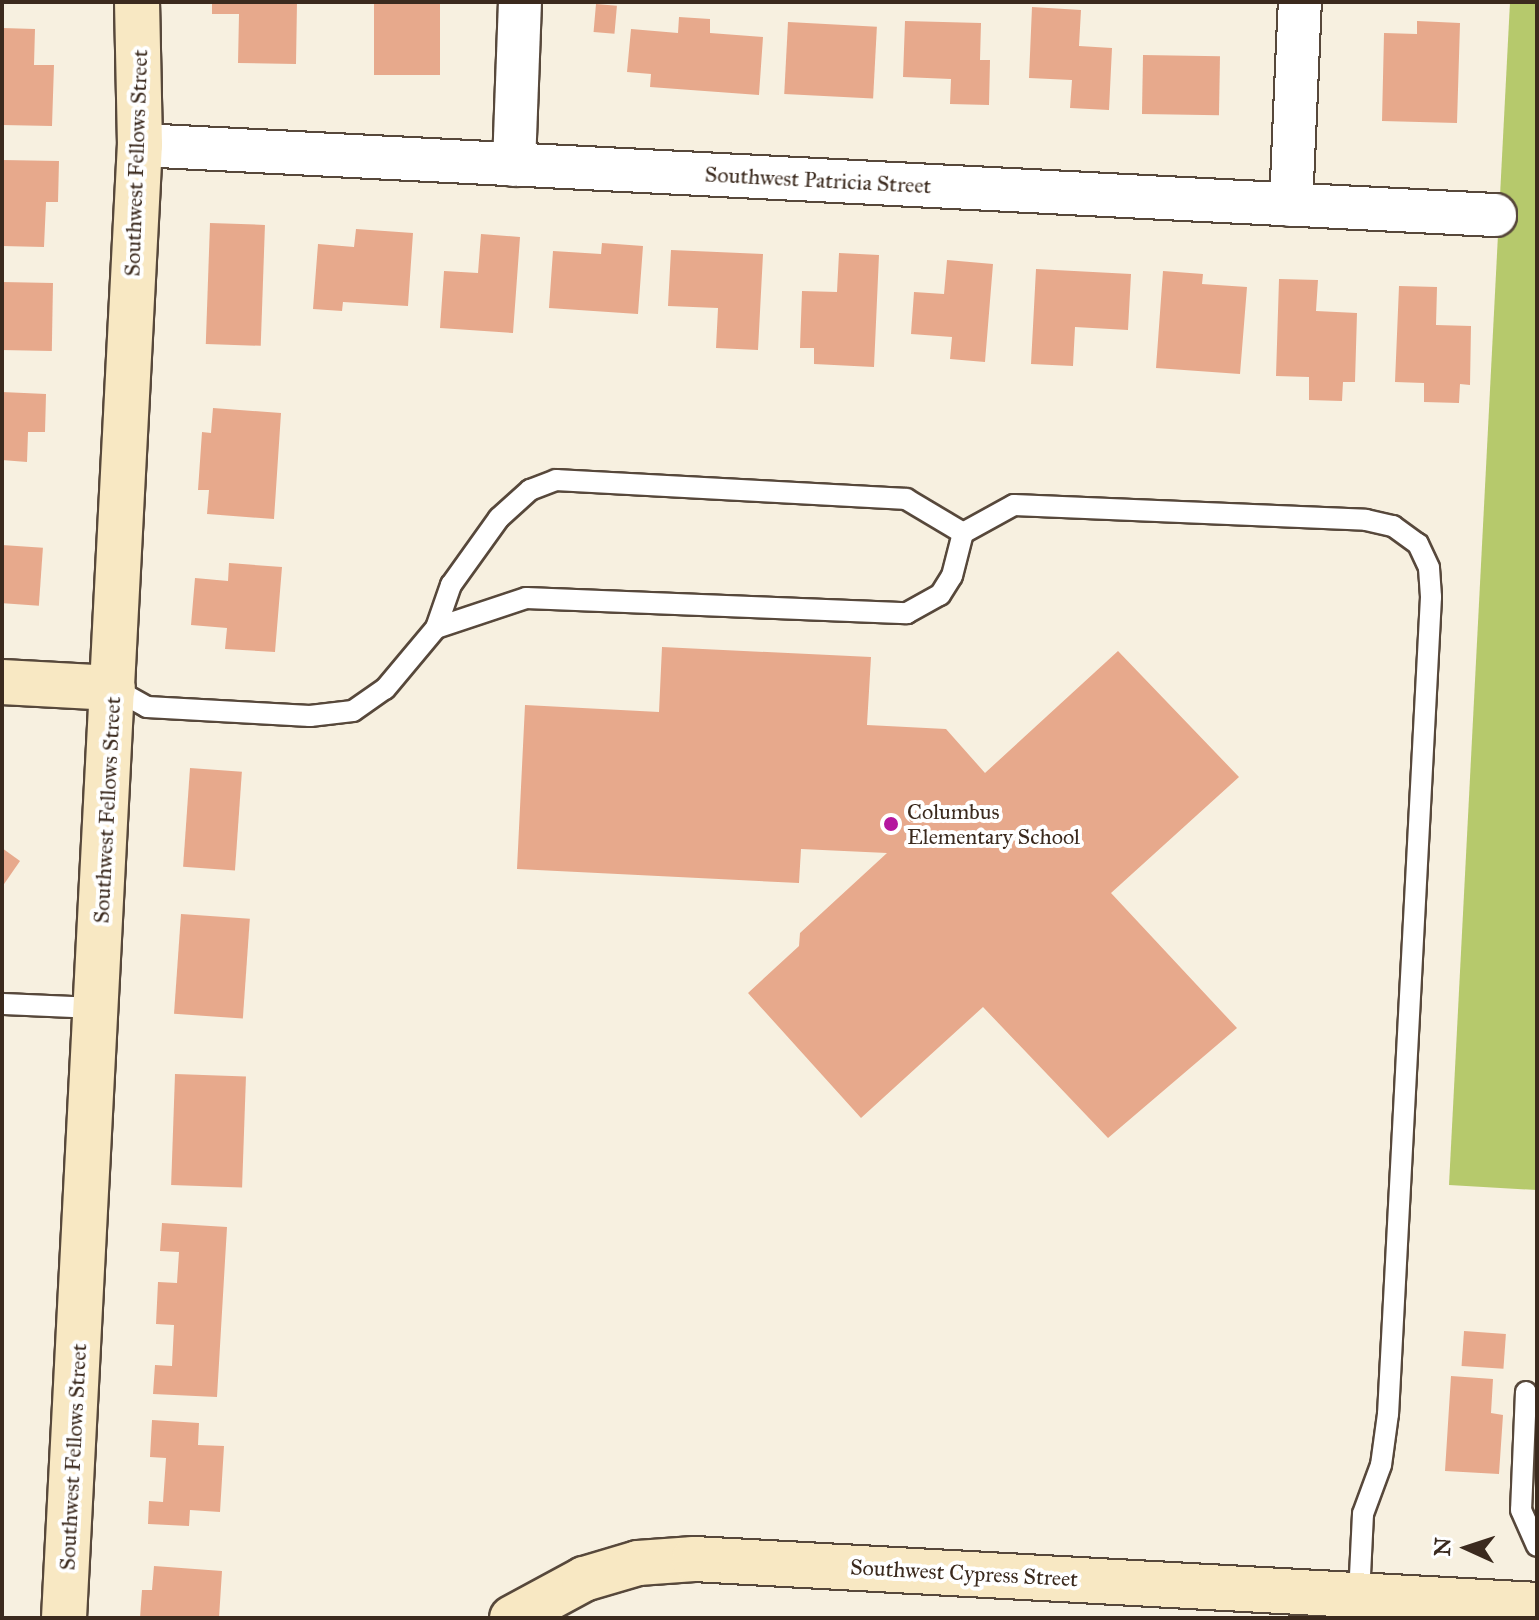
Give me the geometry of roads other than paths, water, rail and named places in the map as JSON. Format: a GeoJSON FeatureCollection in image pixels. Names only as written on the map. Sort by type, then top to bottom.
{"type":"FeatureCollection","features":[{"type":"Feature","properties":{"kind":"street","name":"Southwest Fellows Street"},"geometry":{"type":"LineString","coordinates":[[64,1618],[140,145],[137,2]]}},
{"type":"Feature","properties":{"kind":"street"},"geometry":{"type":"LineString","coordinates":[[514,165],[520,2]]}},
{"type":"Feature","properties":{"kind":"street"},"geometry":{"type":"LineString","coordinates":[[1291,205],[1300,2]]}},
{"type":"Feature","properties":{"kind":"street","name":"Southwest Patricia Street"},"geometry":{"type":"LineString","coordinates":[[140,145],[1495,215]]}},
{"type":"Feature","properties":{"kind":"street"},"geometry":{"type":"LineString","coordinates":[[2,682],[113,688]]}},
{"type":"Feature","properties":{"kind":"street","name":"Southwest Cypress Street"},"geometry":{"type":"LineString","coordinates":[[512,1618],[584,1579],[638,1563],[694,1559],[1537,1605]]}},
{"type":"Feature","properties":{"kind":"lane"},"geometry":{"type":"LineString","coordinates":[[113,688],[147,707],[310,716],[353,711],[385,689],[436,628],[451,585],[499,518],[530,490],[556,480],[906,499],[963,533]]}},
{"type":"Feature","properties":{"kind":"lane"},"geometry":{"type":"LineString","coordinates":[[436,628],[526,598],[907,613],[940,595],[952,576],[963,533],[1014,505],[1366,520],[1393,526],[1418,544],[1429,568],[1387,1427],[1381,1465],[1363,1514],[1359,1595]]}},
{"type":"Feature","properties":{"kind":"lane"},"geometry":{"type":"LineString","coordinates":[[2,1004],[97,1008]]}},
{"type":"Feature","properties":{"kind":"lane"},"geometry":{"type":"LineString","coordinates":[[1526,1392],[1521,1510],[1537,1546]]}},
{"type":"Feature","properties":{"kind":"place","name":"Columbus Elementary School"},"geometry":{"type":"Point","coordinates":[891,824]}}]}
